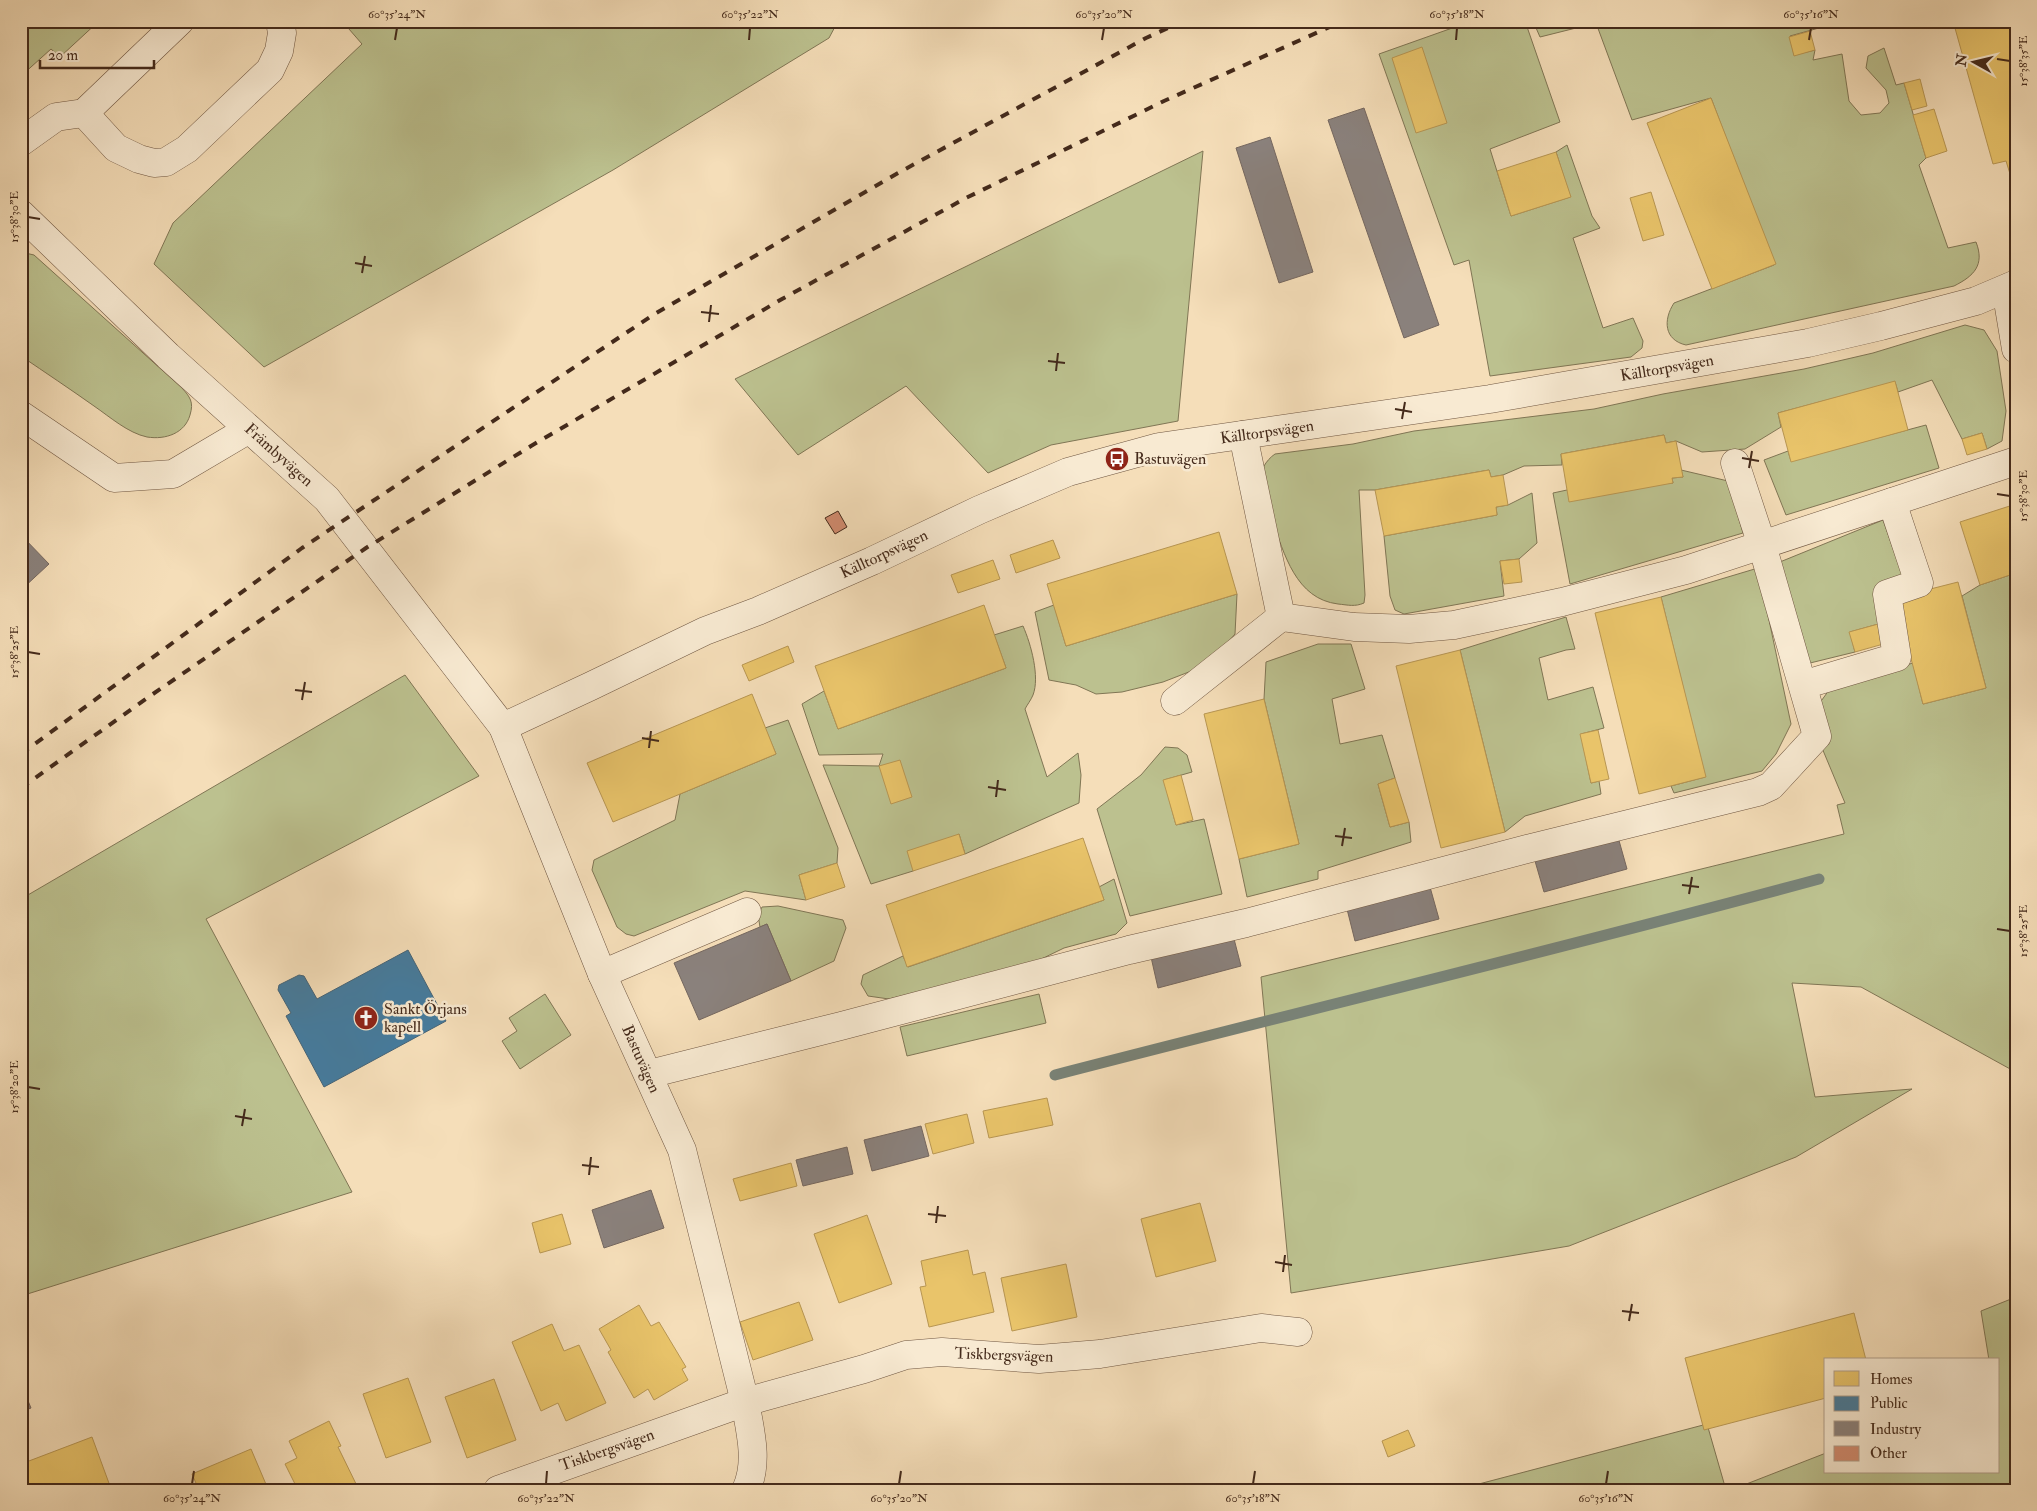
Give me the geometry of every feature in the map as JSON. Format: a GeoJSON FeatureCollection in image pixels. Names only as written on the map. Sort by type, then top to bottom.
{"type":"FeatureCollection","features":[{"type":"Feature","properties":{"kind":"street"},"geometry":{"type":"LineString","coordinates":[[21,142],[56,117],[84,113],[180,21]]}},
{"type":"Feature","properties":{"kind":"street"},"geometry":{"type":"LineString","coordinates":[[84,113],[116,148],[139,159],[154,163],[166,162],[187,149],[270,70],[279,51],[282,32],[280,21]]}},
{"type":"Feature","properties":{"kind":"street","name":"Främbyvägen"},"geometry":{"type":"LineString","coordinates":[[21,214],[168,356],[326,499],[503,727]]}},
{"type":"Feature","properties":{"kind":"street"},"geometry":{"type":"LineString","coordinates":[[2011,287],[2016,348]]}},
{"type":"Feature","properties":{"kind":"street","name":"Källtorpsvägen"},"geometry":{"type":"LineString","coordinates":[[503,727],[705,630],[758,611],[872,561],[979,510],[1068,472],[1159,447],[1490,399],[1808,343],[1966,304],[2011,287]]}},
{"type":"Feature","properties":{"kind":"street"},"geometry":{"type":"LineString","coordinates":[[21,415],[114,478],[174,474],[249,429]]}},
{"type":"Feature","properties":{"kind":"street"},"geometry":{"type":"LineString","coordinates":[[1242,435],[1281,617]]}},
{"type":"Feature","properties":{"kind":"street"},"geometry":{"type":"LineString","coordinates":[[1175,701],[1281,617],[1354,627],[1409,629],[1454,625],[1562,602],[1677,572],[1762,546],[2016,462]]}},
{"type":"Feature","properties":{"kind":"street"},"geometry":{"type":"LineString","coordinates":[[649,1074],[831,1029],[1130,950],[1246,923],[1449,869],[1758,792],[1771,786],[1817,736],[1762,546],[1735,463]]}},
{"type":"Feature","properties":{"kind":"street"},"geometry":{"type":"LineString","coordinates":[[1802,685],[1897,657],[1886,594],[1919,583],[1892,502]]}},
{"type":"Feature","properties":{"kind":"street","name":"Bastuvägen"},"geometry":{"type":"LineString","coordinates":[[503,727],[602,974],[682,1150],[744,1402]]}},
{"type":"Feature","properties":{"kind":"street"},"geometry":{"type":"LineString","coordinates":[[602,974],[747,912]]}},
{"type":"Feature","properties":{"kind":"street","name":"Tiskbergsvägen"},"geometry":{"type":"LineString","coordinates":[[498,1490],[744,1402],[864,1369],[906,1355],[942,1352],[1039,1359],[1100,1354],[1261,1328],[1298,1332]]}},
{"type":"Feature","properties":{"kind":"street"},"geometry":{"type":"LineString","coordinates":[[744,1402],[751,1436],[753,1468],[746,1490]]}},
{"type":"Feature","properties":{"kind":"green space"},"geometry":{"type":"Polygon","coordinates":[[[21,21],[99,21],[60,57],[51,49],[21,76],[21,21]]]}},
{"type":"Feature","properties":{"kind":"green space"},"geometry":{"type":"Polygon","coordinates":[[[342,21],[838,21],[829,38],[613,170],[264,367],[154,264],[173,223],[362,44],[342,21]]]}},
{"type":"Feature","properties":{"kind":"green space"},"geometry":{"type":"Polygon","coordinates":[[[1472,21],[1525,21],[1560,122],[1490,149],[1511,216],[1570,197],[1556,152],[1567,145],[1592,216],[1600,228],[1573,238],[1603,328],[1633,318],[1643,341],[1642,348],[1631,357],[1490,376],[1469,260],[1454,265],[1379,54],[1472,21]]]}},
{"type":"Feature","properties":{"kind":"green space"},"geometry":{"type":"Polygon","coordinates":[[[1533,21],[1844,21],[1790,36],[1794,55],[1815,50],[1813,60],[1842,54],[1849,101],[1861,115],[1880,113],[1889,103],[1886,90],[1866,68],[1868,56],[1884,48],[1896,85],[1904,83],[1926,158],[1919,165],[1948,248],[1976,242],[1979,257],[1976,269],[1967,278],[1954,286],[1686,345],[1673,339],[1667,322],[1670,309],[1674,303],[1774,265],[1711,98],[1632,120],[1596,23],[1540,37],[1533,21]]]}},
{"type":"Feature","properties":{"kind":"green space"},"geometry":{"type":"Polygon","coordinates":[[[1203,151],[1178,421],[1051,445],[988,473],[906,386],[798,455],[735,379],[1203,151]]]}},
{"type":"Feature","properties":{"kind":"green space"},"geometry":{"type":"Polygon","coordinates":[[[21,252],[34,255],[182,388],[189,397],[192,407],[187,421],[179,431],[168,436],[154,438],[133,432],[21,356],[21,252]]]}},
{"type":"Feature","properties":{"kind":"green space"},"geometry":{"type":"Polygon","coordinates":[[[1965,325],[1984,330],[1997,351],[2006,411],[2002,441],[1987,449],[1982,433],[1962,439],[1932,380],[1898,392],[1895,382],[1778,413],[1781,427],[1745,449],[1702,452],[1676,441],[1666,443],[1664,435],[1561,454],[1562,465],[1524,466],[1503,475],[1491,477],[1489,470],[1375,490],[1359,490],[1365,595],[1364,603],[1358,605],[1338,604],[1324,600],[1312,594],[1302,584],[1287,560],[1259,487],[1262,471],[1275,454],[1353,444],[1414,431],[1594,409],[1663,394],[1804,369],[1873,353],[1965,325]]]}},
{"type":"Feature","properties":{"kind":"green space"},"geometry":{"type":"Polygon","coordinates":[[[1926,425],[1939,468],[1786,515],[1764,460],[1788,451],[1791,461],[1926,425]]]}},
{"type":"Feature","properties":{"kind":"green space"},"geometry":{"type":"Polygon","coordinates":[[[1681,470],[1728,481],[1743,533],[1570,584],[1553,493],[1567,490],[1673,483],[1672,478],[1683,477],[1681,470]]]}},
{"type":"Feature","properties":{"kind":"green space"},"geometry":{"type":"Polygon","coordinates":[[[1532,493],[1537,543],[1519,559],[1500,561],[1504,596],[1404,614],[1395,610],[1390,596],[1384,536],[1497,515],[1496,507],[1508,505],[1532,493]]]}},
{"type":"Feature","properties":{"kind":"green space"},"geometry":{"type":"Polygon","coordinates":[[[1883,520],[1905,582],[1882,623],[1850,632],[1855,652],[1806,664],[1775,564],[1883,520]]]}},
{"type":"Feature","properties":{"kind":"green space"},"geometry":{"type":"Polygon","coordinates":[[[1758,568],[1791,724],[1776,754],[1762,771],[1674,793],[1671,786],[1705,777],[1661,597],[1758,568]]]}},
{"type":"Feature","properties":{"kind":"green space"},"geometry":{"type":"Polygon","coordinates":[[[2016,573],[2016,1068],[2012,1070],[1861,987],[1792,983],[1815,1097],[1912,1089],[1796,1157],[1569,1246],[1291,1293],[1261,977],[1844,834],[1837,805],[1845,803],[1817,736],[1811,715],[1832,686],[1913,663],[1923,704],[1986,688],[1962,596],[1980,585],[2016,573]]]}},
{"type":"Feature","properties":{"kind":"green space"},"geometry":{"type":"Polygon","coordinates":[[[1237,594],[1235,634],[1214,658],[1194,670],[1163,682],[1122,692],[1096,694],[1076,685],[1049,680],[1035,612],[1054,605],[1066,646],[1237,594]]]}},
{"type":"Feature","properties":{"kind":"green space"},"geometry":{"type":"Polygon","coordinates":[[[1566,617],[1575,649],[1539,658],[1548,700],[1593,687],[1604,728],[1581,734],[1591,783],[1599,781],[1601,794],[1525,816],[1505,832],[1460,650],[1566,617]]]}},
{"type":"Feature","properties":{"kind":"green space"},"geometry":{"type":"Polygon","coordinates":[[[1023,626],[1032,651],[1036,679],[1033,695],[1025,709],[1047,777],[1078,753],[1081,775],[1079,803],[965,854],[959,834],[913,871],[871,884],[823,765],[879,766],[883,754],[819,755],[802,704],[824,691],[838,729],[1006,668],[994,635],[1023,626]]]}},
{"type":"Feature","properties":{"kind":"green space"},"geometry":{"type":"Polygon","coordinates":[[[1318,644],[1351,644],[1365,689],[1332,699],[1340,744],[1382,735],[1395,778],[1378,784],[1390,827],[1409,822],[1411,842],[1318,871],[1318,879],[1247,897],[1239,859],[1299,844],[1264,699],[1266,662],[1318,644]]]}},
{"type":"Feature","properties":{"kind":"green space"},"geometry":{"type":"Polygon","coordinates":[[[405,675],[479,776],[206,919],[352,1192],[21,1296],[21,899],[405,675]]]}},
{"type":"Feature","properties":{"kind":"green space"},"geometry":{"type":"Polygon","coordinates":[[[788,720],[838,848],[837,863],[799,875],[806,900],[745,891],[634,936],[626,934],[617,927],[592,870],[594,860],[675,820],[680,794],[776,754],[765,728],[788,720]]]}},
{"type":"Feature","properties":{"kind":"green space"},"geometry":{"type":"Polygon","coordinates":[[[1165,747],[1178,748],[1187,755],[1192,772],[1164,780],[1176,825],[1204,819],[1222,894],[1130,916],[1097,809],[1141,775],[1165,747]]]}},
{"type":"Feature","properties":{"kind":"green space"},"geometry":{"type":"Polygon","coordinates":[[[1114,879],[1127,923],[1116,934],[1064,948],[1029,965],[889,999],[868,996],[861,984],[863,975],[903,956],[908,967],[1104,900],[1099,887],[1114,879]]]}},
{"type":"Feature","properties":{"kind":"green space"},"geometry":{"type":"Polygon","coordinates":[[[778,906],[843,920],[846,928],[834,961],[791,981],[767,924],[760,927],[758,915],[762,907],[778,906]]]}},
{"type":"Feature","properties":{"kind":"green space"},"geometry":{"type":"Polygon","coordinates":[[[545,994],[571,1035],[520,1069],[502,1041],[517,1031],[509,1018],[545,994]]]}},
{"type":"Feature","properties":{"kind":"green space"},"geometry":{"type":"Polygon","coordinates":[[[1039,994],[1046,1023],[907,1056],[900,1027],[1039,994]]]}},
{"type":"Feature","properties":{"kind":"green space"},"geometry":{"type":"Polygon","coordinates":[[[2016,1297],[2016,1490],[1731,1490],[1824,1454],[1824,1474],[2000,1474],[2000,1358],[1989,1358],[1981,1311],[2016,1297]]]}},
{"type":"Feature","properties":{"kind":"green space"},"geometry":{"type":"Polygon","coordinates":[[[1707,1424],[1726,1490],[1456,1490],[1707,1424]]]}},
{"type":"Feature","properties":{"kind":"building: Homes"},"geometry":{"type":"Polygon","coordinates":[[[1953,21],[2016,21],[2016,193],[2006,161],[1993,164],[1953,21]]]}},
{"type":"Feature","properties":{"kind":"building: Homes"},"geometry":{"type":"Polygon","coordinates":[[[1810,31],[1815,50],[1794,56],[1789,37],[1810,31]]]}},
{"type":"Feature","properties":{"kind":"building: Homes"},"geometry":{"type":"Polygon","coordinates":[[[1422,47],[1447,123],[1416,133],[1392,58],[1422,47]]]}},
{"type":"Feature","properties":{"kind":"building: Homes"},"geometry":{"type":"Polygon","coordinates":[[[1920,79],[1927,106],[1912,110],[1904,83],[1920,79]]]}},
{"type":"Feature","properties":{"kind":"building: Homes"},"geometry":{"type":"Polygon","coordinates":[[[1711,98],[1776,264],[1712,289],[1647,123],[1711,98]]]}},
{"type":"Feature","properties":{"kind":"building: Homes"},"geometry":{"type":"Polygon","coordinates":[[[1934,109],[1947,151],[1926,158],[1913,115],[1934,109]]]}},
{"type":"Feature","properties":{"kind":"building: Homes"},"geometry":{"type":"Polygon","coordinates":[[[1556,152],[1571,197],[1511,216],[1497,171],[1556,152]]]}},
{"type":"Feature","properties":{"kind":"building: Homes"},"geometry":{"type":"Polygon","coordinates":[[[1651,192],[1664,235],[1643,241],[1630,198],[1651,192]]]}},
{"type":"Feature","properties":{"kind":"building: Homes"},"geometry":{"type":"Polygon","coordinates":[[[1895,381],[1908,430],[1791,462],[1778,413],[1895,381]]]}},
{"type":"Feature","properties":{"kind":"building: Homes"},"geometry":{"type":"Polygon","coordinates":[[[1982,433],[1987,449],[1967,455],[1962,439],[1982,433]]]}},
{"type":"Feature","properties":{"kind":"building: Homes"},"geometry":{"type":"Polygon","coordinates":[[[1664,435],[1666,443],[1676,441],[1683,477],[1672,478],[1673,483],[1569,502],[1561,454],[1664,435]]]}},
{"type":"Feature","properties":{"kind":"building: Homes"},"geometry":{"type":"Polygon","coordinates":[[[1489,470],[1491,477],[1503,475],[1508,505],[1496,507],[1497,515],[1384,536],[1375,490],[1489,470]]]}},
{"type":"Feature","properties":{"kind":"building: Homes"},"geometry":{"type":"Polygon","coordinates":[[[2016,504],[2016,573],[1980,585],[1960,522],[2016,504]]]}},
{"type":"Feature","properties":{"kind":"building: Homes"},"geometry":{"type":"Polygon","coordinates":[[[1219,532],[1237,594],[1066,646],[1047,584],[1219,532]]]}},
{"type":"Feature","properties":{"kind":"building: Homes"},"geometry":{"type":"Polygon","coordinates":[[[1053,540],[1060,558],[1016,573],[1010,555],[1053,540]]]}},
{"type":"Feature","properties":{"kind":"building: Homes"},"geometry":{"type":"Polygon","coordinates":[[[1519,559],[1522,582],[1504,584],[1500,561],[1519,559]]]}},
{"type":"Feature","properties":{"kind":"building: Homes"},"geometry":{"type":"Polygon","coordinates":[[[993,560],[1000,579],[958,593],[951,575],[993,560]]]}},
{"type":"Feature","properties":{"kind":"building: Homes"},"geometry":{"type":"Polygon","coordinates":[[[1958,582],[1986,688],[1923,704],[1895,598],[1958,582]]]}},
{"type":"Feature","properties":{"kind":"building: Homes"},"geometry":{"type":"Polygon","coordinates":[[[1661,597],[1706,777],[1639,794],[1595,613],[1661,597]]]}},
{"type":"Feature","properties":{"kind":"building: Homes"},"geometry":{"type":"Polygon","coordinates":[[[984,605],[1006,668],[838,729],[815,666],[984,605]]]}},
{"type":"Feature","properties":{"kind":"building: Homes"},"geometry":{"type":"Polygon","coordinates":[[[1882,623],[1887,643],[1855,652],[1849,632],[1882,623]]]}},
{"type":"Feature","properties":{"kind":"building: Homes"},"geometry":{"type":"Polygon","coordinates":[[[788,646],[794,662],[749,681],[742,665],[788,646]]]}},
{"type":"Feature","properties":{"kind":"building: Homes"},"geometry":{"type":"Polygon","coordinates":[[[1460,650],[1505,832],[1441,848],[1396,666],[1460,650]]]}},
{"type":"Feature","properties":{"kind":"building: Homes"},"geometry":{"type":"Polygon","coordinates":[[[752,694],[776,754],[613,822],[587,763],[752,694]]]}},
{"type":"Feature","properties":{"kind":"building: Homes"},"geometry":{"type":"Polygon","coordinates":[[[1264,699],[1299,844],[1239,859],[1204,714],[1264,699]]]}},
{"type":"Feature","properties":{"kind":"building: Homes"},"geometry":{"type":"Polygon","coordinates":[[[1598,730],[1609,779],[1591,783],[1580,734],[1598,730]]]}},
{"type":"Feature","properties":{"kind":"building: Homes"},"geometry":{"type":"Polygon","coordinates":[[[900,760],[912,797],[891,804],[879,766],[900,760]]]}},
{"type":"Feature","properties":{"kind":"building: Homes"},"geometry":{"type":"Polygon","coordinates":[[[1181,775],[1193,820],[1176,825],[1163,780],[1181,775]]]}},
{"type":"Feature","properties":{"kind":"building: Homes"},"geometry":{"type":"Polygon","coordinates":[[[1395,778],[1409,822],[1390,827],[1378,784],[1395,778]]]}},
{"type":"Feature","properties":{"kind":"building: Homes"},"geometry":{"type":"Polygon","coordinates":[[[959,834],[965,854],[913,871],[907,851],[959,834]]]}},
{"type":"Feature","properties":{"kind":"building: Homes"},"geometry":{"type":"Polygon","coordinates":[[[1083,838],[1104,900],[907,967],[886,905],[1083,838]]]}},
{"type":"Feature","properties":{"kind":"building: Homes"},"geometry":{"type":"Polygon","coordinates":[[[837,863],[845,887],[806,900],[799,875],[837,863]]]}},
{"type":"Feature","properties":{"kind":"building: Homes"},"geometry":{"type":"Polygon","coordinates":[[[1047,1098],[1053,1125],[989,1138],[983,1111],[1047,1098]]]}},
{"type":"Feature","properties":{"kind":"building: Homes"},"geometry":{"type":"Polygon","coordinates":[[[967,1114],[974,1143],[933,1154],[925,1124],[967,1114]]]}},
{"type":"Feature","properties":{"kind":"building: Homes"},"geometry":{"type":"Polygon","coordinates":[[[791,1163],[797,1186],[740,1201],[733,1179],[791,1163]]]}},
{"type":"Feature","properties":{"kind":"building: Homes"},"geometry":{"type":"Polygon","coordinates":[[[1200,1203],[1216,1261],[1156,1277],[1141,1219],[1200,1203]]]}},
{"type":"Feature","properties":{"kind":"building: Homes"},"geometry":{"type":"Polygon","coordinates":[[[562,1214],[571,1244],[540,1253],[532,1223],[562,1214]]]}},
{"type":"Feature","properties":{"kind":"building: Homes"},"geometry":{"type":"Polygon","coordinates":[[[867,1215],[892,1284],[839,1303],[814,1234],[867,1215]]]}},
{"type":"Feature","properties":{"kind":"building: Homes"},"geometry":{"type":"Polygon","coordinates":[[[968,1250],[973,1275],[985,1272],[994,1312],[929,1327],[920,1287],[926,1286],[921,1261],[968,1250]]]}},
{"type":"Feature","properties":{"kind":"building: Homes"},"geometry":{"type":"Polygon","coordinates":[[[1066,1264],[1077,1317],[1012,1331],[1001,1278],[1066,1264]]]}},
{"type":"Feature","properties":{"kind":"building: Homes"},"geometry":{"type":"Polygon","coordinates":[[[799,1302],[813,1340],[753,1360],[740,1322],[799,1302]]]}},
{"type":"Feature","properties":{"kind":"building: Homes"},"geometry":{"type":"Polygon","coordinates":[[[639,1305],[651,1326],[659,1322],[686,1367],[682,1369],[688,1380],[654,1400],[648,1389],[634,1398],[608,1352],[611,1350],[599,1329],[639,1305]]]}},
{"type":"Feature","properties":{"kind":"building: Homes"},"geometry":{"type":"Polygon","coordinates":[[[1854,1313],[1865,1358],[1824,1358],[1824,1399],[1704,1430],[1685,1358],[1854,1313]]]}},
{"type":"Feature","properties":{"kind":"building: Homes"},"geometry":{"type":"Polygon","coordinates":[[[552,1324],[564,1351],[579,1345],[606,1403],[566,1421],[558,1403],[541,1411],[512,1342],[552,1324]]]}},
{"type":"Feature","properties":{"kind":"building: Homes"},"geometry":{"type":"Polygon","coordinates":[[[408,1378],[431,1442],[386,1458],[363,1394],[408,1378]]]}},
{"type":"Feature","properties":{"kind":"building: Homes"},"geometry":{"type":"Polygon","coordinates":[[[494,1379],[516,1440],[467,1458],[445,1397],[494,1379]]]}},
{"type":"Feature","properties":{"kind":"building: Homes"},"geometry":{"type":"Polygon","coordinates":[[[329,1421],[341,1446],[338,1447],[359,1490],[298,1490],[285,1464],[297,1458],[289,1441],[329,1421]]]}},
{"type":"Feature","properties":{"kind":"building: Homes"},"geometry":{"type":"Polygon","coordinates":[[[1408,1430],[1415,1446],[1388,1457],[1382,1441],[1408,1430]]]}},
{"type":"Feature","properties":{"kind":"building: Homes"},"geometry":{"type":"Polygon","coordinates":[[[92,1437],[110,1486],[101,1490],[31,1490],[21,1464],[92,1437]]]}},
{"type":"Feature","properties":{"kind":"building: Homes"},"geometry":{"type":"Polygon","coordinates":[[[251,1449],[268,1489],[199,1490],[192,1474],[251,1449]]]}},
{"type":"Feature","properties":{"kind":"building: Public","name":"Sankt Örjans kapell"},"geometry":{"type":"Polygon","coordinates":[[[408,950],[446,1021],[324,1087],[286,1016],[291,1013],[278,990],[279,985],[299,975],[304,976],[317,999],[408,950]]]}},
{"type":"Feature","properties":{"kind":"building: Industry"},"geometry":{"type":"Polygon","coordinates":[[[1364,108],[1439,325],[1404,338],[1328,120],[1364,108]]]}},
{"type":"Feature","properties":{"kind":"building: Industry"},"geometry":{"type":"Polygon","coordinates":[[[1270,137],[1313,272],[1279,283],[1236,148],[1270,137]]]}},
{"type":"Feature","properties":{"kind":"building: Industry"},"geometry":{"type":"Polygon","coordinates":[[[21,535],[49,564],[21,590],[21,535]]]}},
{"type":"Feature","properties":{"kind":"building: Industry"},"geometry":{"type":"Polygon","coordinates":[[[1618,837],[1627,869],[1544,892],[1535,861],[1618,837]]]}},
{"type":"Feature","properties":{"kind":"building: Industry"},"geometry":{"type":"Polygon","coordinates":[[[1430,887],[1439,919],[1355,941],[1347,909],[1430,887]]]}},
{"type":"Feature","properties":{"kind":"building: Industry"},"geometry":{"type":"Polygon","coordinates":[[[767,924],[791,981],[699,1020],[674,963],[767,924]]]}},
{"type":"Feature","properties":{"kind":"building: Industry"},"geometry":{"type":"Polygon","coordinates":[[[1233,935],[1241,966],[1158,988],[1151,957],[1233,935]]]}},
{"type":"Feature","properties":{"kind":"building: Industry"},"geometry":{"type":"Polygon","coordinates":[[[921,1126],[929,1156],[872,1171],[864,1140],[921,1126]]]}},
{"type":"Feature","properties":{"kind":"building: Industry"},"geometry":{"type":"Polygon","coordinates":[[[847,1147],[853,1174],[803,1186],[796,1160],[847,1147]]]}},
{"type":"Feature","properties":{"kind":"building: Industry"},"geometry":{"type":"Polygon","coordinates":[[[651,1190],[664,1228],[604,1248],[592,1210],[651,1190]]]}},
{"type":"Feature","properties":{"kind":"building: Industry"},"geometry":{"type":"Polygon","coordinates":[[[21,1384],[31,1408],[21,1412],[21,1384]]]}},
{"type":"Feature","properties":{"kind":"building: Other"},"geometry":{"type":"Polygon","coordinates":[[[838,511],[847,527],[835,534],[825,518],[838,511]]]}},
{"type":"Feature","properties":{"kind":"waterway"},"geometry":{"type":"LineString","coordinates":[[1055,1075],[1819,879]]}},
{"type":"Feature","properties":{"kind":"railway"},"geometry":{"type":"LineString","coordinates":[[21,754],[302,548],[653,315],[898,173],[1146,38],[1183,21]]}},
{"type":"Feature","properties":{"kind":"railway"},"geometry":{"type":"LineString","coordinates":[[21,788],[150,696],[366,548],[531,446],[782,299],[966,198],[1164,101],[1343,21]]}},
{"type":"Feature","properties":{"kind":"place","name":"Bastuvägen"},"geometry":{"type":"Point","coordinates":[1117,459]}},
{"type":"Feature","properties":{"kind":"place","name":"Sankt Örjans kapell"},"geometry":{"type":"Point","coordinates":[366,1018]}}]}
